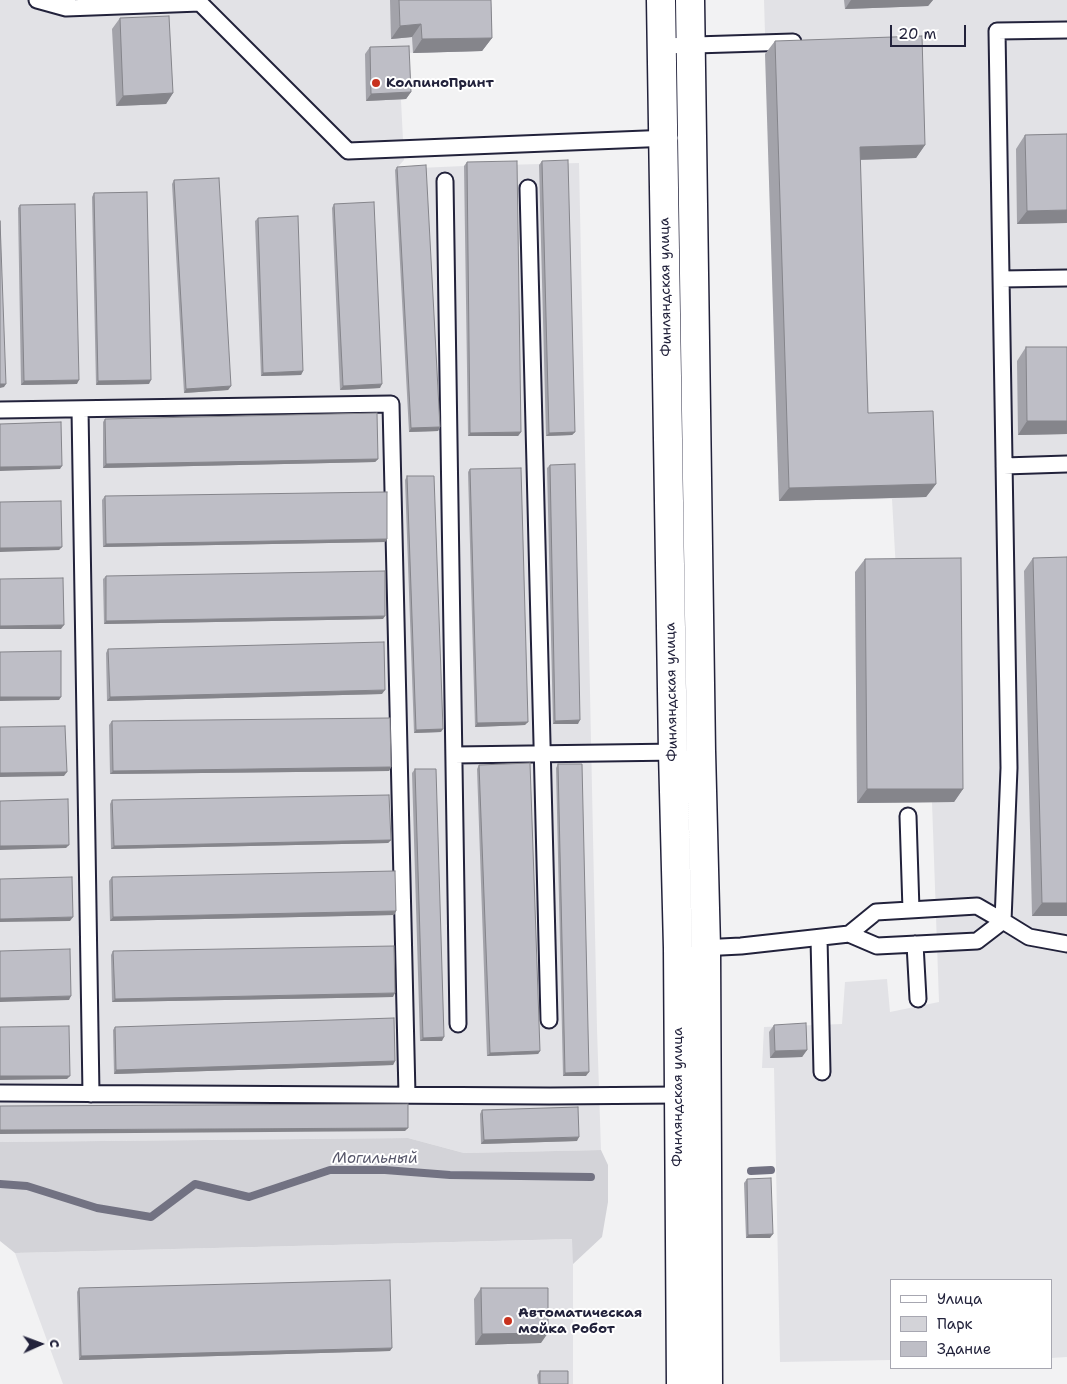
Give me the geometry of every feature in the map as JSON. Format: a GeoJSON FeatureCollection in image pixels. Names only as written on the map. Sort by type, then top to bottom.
{"type":"FeatureCollection","features":[{"type":"Feature","properties":{"kind":"street","name":"Финляндская улица"},"geometry":{"type":"LineString","coordinates":[[661,0],[678,948],[680,1384]]}},
{"type":"Feature","properties":{"kind":"street","name":"Финляндская улица"},"geometry":{"type":"LineString","coordinates":[[690,0],[701,752],[706,948],[708,1384]]}},
{"type":"Feature","properties":{"kind":"street"},"geometry":{"type":"LineString","coordinates":[[678,1095],[706,1095]]}},
{"type":"Feature","properties":{"kind":"lane"},"geometry":{"type":"LineString","coordinates":[[36,0],[66,4],[200,3],[348,151],[691,138]]}},
{"type":"Feature","properties":{"kind":"lane"},"geometry":{"type":"LineString","coordinates":[[1003,921],[1009,768],[997,31],[1067,30]]}},
{"type":"Feature","properties":{"kind":"lane"},"geometry":{"type":"LineString","coordinates":[[662,46],[805,42]]}},
{"type":"Feature","properties":{"kind":"lane"},"geometry":{"type":"LineString","coordinates":[[445,181],[458,1024]]}},
{"type":"Feature","properties":{"kind":"lane"},"geometry":{"type":"LineString","coordinates":[[528,188],[549,1020]]}},
{"type":"Feature","properties":{"kind":"lane"},"geometry":{"type":"LineString","coordinates":[[1001,280],[1067,278]]}},
{"type":"Feature","properties":{"kind":"lane"},"geometry":{"type":"LineString","coordinates":[[0,410],[391,404],[407,1095]]}},
{"type":"Feature","properties":{"kind":"lane"},"geometry":{"type":"LineString","coordinates":[[80,409],[91,1094]]}},
{"type":"Feature","properties":{"kind":"lane"},"geometry":{"type":"LineString","coordinates":[[1004,466],[1067,464]]}},
{"type":"Feature","properties":{"kind":"lane"},"geometry":{"type":"LineString","coordinates":[[454,755],[701,752]]}},
{"type":"Feature","properties":{"kind":"lane"},"geometry":{"type":"LineString","coordinates":[[908,816],[911,910]]}},
{"type":"Feature","properties":{"kind":"lane"},"geometry":{"type":"LineString","coordinates":[[849,934],[876,912],[976,906],[1029,937],[1067,944]]}},
{"type":"Feature","properties":{"kind":"lane"},"geometry":{"type":"LineString","coordinates":[[678,948],[706,948],[849,934],[877,946],[977,941],[1003,921]]}},
{"type":"Feature","properties":{"kind":"lane"},"geometry":{"type":"LineString","coordinates":[[819,938],[822,1072]]}},
{"type":"Feature","properties":{"kind":"lane"},"geometry":{"type":"LineString","coordinates":[[915,944],[918,999]]}},
{"type":"Feature","properties":{"kind":"lane"},"geometry":{"type":"LineString","coordinates":[[0,1093],[678,1095]]}},
{"type":"Feature","properties":{"kind":"shaded area"},"geometry":{"type":"Polygon","coordinates":[[[0,0],[481,0],[482,51],[405,53],[406,99],[401,100],[404,160],[396,169],[579,163],[601,1150],[464,1153],[408,1138],[0,1142],[0,0]]]}},
{"type":"Feature","properties":{"kind":"shaded area"},"geometry":{"type":"Polygon","coordinates":[[[764,0],[1067,0],[1067,1357],[1052,1358],[1052,1279],[890,1279],[890,1360],[780,1362],[774,1068],[762,1068],[764,1027],[842,1024],[845,982],[887,979],[890,1012],[939,1002],[932,802],[857,803],[855,572],[896,571],[892,499],[779,501],[764,0]]]}},
{"type":"Feature","properties":{"kind":"shaded area"},"geometry":{"type":"Polygon","coordinates":[[[573,1239],[573,1384],[63,1384],[15,1253],[573,1239]]]}},
{"type":"Feature","properties":{"kind":"green space"},"geometry":{"type":"Polygon","coordinates":[[[408,1138],[464,1153],[601,1150],[608,1165],[608,1202],[602,1237],[573,1264],[572,1239],[15,1253],[0,1241],[0,1142],[408,1138]]]}},
{"type":"Feature","properties":{"kind":"building"},"geometry":{"type":"Polygon","coordinates":[[[399,0],[491,0],[492,38],[422,39],[421,24],[400,26],[399,0]]]}},
{"type":"Feature","properties":{"kind":"building"},"geometry":{"type":"Polygon","coordinates":[[[169,16],[173,93],[123,96],[120,18],[169,16]]]}},
{"type":"Feature","properties":{"kind":"building"},"geometry":{"type":"Polygon","coordinates":[[[922,36],[925,145],[860,147],[868,413],[933,411],[936,484],[789,488],[775,41],[922,36]]]}},
{"type":"Feature","properties":{"kind":"building"},"geometry":{"type":"Polygon","coordinates":[[[409,46],[411,92],[371,94],[370,47],[409,46]]]}},
{"type":"Feature","properties":{"kind":"building"},"geometry":{"type":"Polygon","coordinates":[[[1067,134],[1067,210],[1027,211],[1025,135],[1067,134]]]}},
{"type":"Feature","properties":{"kind":"building"},"geometry":{"type":"Polygon","coordinates":[[[568,160],[575,432],[549,433],[542,161],[568,160]]]}},
{"type":"Feature","properties":{"kind":"building"},"geometry":{"type":"Polygon","coordinates":[[[517,161],[521,432],[470,433],[467,162],[517,161]]]}},
{"type":"Feature","properties":{"kind":"building"},"geometry":{"type":"Polygon","coordinates":[[[426,165],[440,427],[411,428],[397,167],[426,165]]]}},
{"type":"Feature","properties":{"kind":"building"},"geometry":{"type":"Polygon","coordinates":[[[219,178],[231,386],[186,389],[174,180],[219,178]]]}},
{"type":"Feature","properties":{"kind":"building"},"geometry":{"type":"Polygon","coordinates":[[[147,192],[151,380],[98,381],[94,193],[147,192]]]}},
{"type":"Feature","properties":{"kind":"building"},"geometry":{"type":"Polygon","coordinates":[[[374,202],[382,384],[343,386],[334,204],[374,202]]]}},
{"type":"Feature","properties":{"kind":"building"},"geometry":{"type":"Polygon","coordinates":[[[75,204],[79,380],[24,381],[20,205],[75,204]]]}},
{"type":"Feature","properties":{"kind":"building"},"geometry":{"type":"Polygon","coordinates":[[[298,216],[303,371],[263,373],[258,218],[298,216]]]}},
{"type":"Feature","properties":{"kind":"building"},"geometry":{"type":"Polygon","coordinates":[[[0,221],[6,384],[0,384],[0,221]]]}},
{"type":"Feature","properties":{"kind":"building"},"geometry":{"type":"Polygon","coordinates":[[[1026,347],[1067,347],[1067,421],[1027,421],[1026,347]]]}},
{"type":"Feature","properties":{"kind":"building"},"geometry":{"type":"Polygon","coordinates":[[[377,413],[378,459],[106,464],[105,419],[377,413]]]}},
{"type":"Feature","properties":{"kind":"building"},"geometry":{"type":"Polygon","coordinates":[[[61,422],[62,466],[0,467],[0,424],[61,422]]]}},
{"type":"Feature","properties":{"kind":"building"},"geometry":{"type":"Polygon","coordinates":[[[575,464],[580,720],[555,721],[550,465],[575,464]]]}},
{"type":"Feature","properties":{"kind":"building"},"geometry":{"type":"Polygon","coordinates":[[[521,468],[528,722],[477,723],[470,469],[521,468]]]}},
{"type":"Feature","properties":{"kind":"building"},"geometry":{"type":"Polygon","coordinates":[[[407,476],[434,476],[443,729],[416,730],[407,476]]]}},
{"type":"Feature","properties":{"kind":"building"},"geometry":{"type":"Polygon","coordinates":[[[387,492],[387,539],[106,544],[105,496],[387,492]]]}},
{"type":"Feature","properties":{"kind":"building"},"geometry":{"type":"Polygon","coordinates":[[[61,501],[62,547],[0,548],[0,502],[61,501]]]}},
{"type":"Feature","properties":{"kind":"building"},"geometry":{"type":"Polygon","coordinates":[[[1067,557],[1067,903],[1042,903],[1033,558],[1067,557]]]}},
{"type":"Feature","properties":{"kind":"building"},"geometry":{"type":"Polygon","coordinates":[[[961,558],[963,789],[867,789],[865,559],[961,558]]]}},
{"type":"Feature","properties":{"kind":"building"},"geometry":{"type":"Polygon","coordinates":[[[385,571],[385,616],[106,621],[106,576],[385,571]]]}},
{"type":"Feature","properties":{"kind":"building"},"geometry":{"type":"Polygon","coordinates":[[[63,578],[64,625],[0,626],[0,579],[63,578]]]}},
{"type":"Feature","properties":{"kind":"building"},"geometry":{"type":"Polygon","coordinates":[[[384,642],[385,690],[110,697],[108,649],[384,642]]]}},
{"type":"Feature","properties":{"kind":"building"},"geometry":{"type":"Polygon","coordinates":[[[61,651],[61,697],[0,697],[0,652],[61,651]]]}},
{"type":"Feature","properties":{"kind":"building"},"geometry":{"type":"Polygon","coordinates":[[[390,718],[391,767],[113,771],[112,721],[390,718]]]}},
{"type":"Feature","properties":{"kind":"building"},"geometry":{"type":"Polygon","coordinates":[[[65,726],[67,772],[0,773],[0,727],[65,726]]]}},
{"type":"Feature","properties":{"kind":"building"},"geometry":{"type":"Polygon","coordinates":[[[530,763],[540,1051],[490,1053],[479,765],[530,763]]]}},
{"type":"Feature","properties":{"kind":"building"},"geometry":{"type":"Polygon","coordinates":[[[558,764],[582,764],[589,1072],[565,1073],[558,764]]]}},
{"type":"Feature","properties":{"kind":"building"},"geometry":{"type":"Polygon","coordinates":[[[415,769],[436,769],[444,1037],[423,1038],[415,769]]]}},
{"type":"Feature","properties":{"kind":"building"},"geometry":{"type":"Polygon","coordinates":[[[389,795],[391,840],[114,846],[112,800],[389,795]]]}},
{"type":"Feature","properties":{"kind":"building"},"geometry":{"type":"Polygon","coordinates":[[[68,799],[69,845],[0,846],[0,801],[68,799]]]}},
{"type":"Feature","properties":{"kind":"building"},"geometry":{"type":"Polygon","coordinates":[[[395,871],[396,911],[113,917],[112,877],[395,871]]]}},
{"type":"Feature","properties":{"kind":"building"},"geometry":{"type":"Polygon","coordinates":[[[72,877],[73,917],[0,919],[0,879],[72,877]]]}},
{"type":"Feature","properties":{"kind":"building"},"geometry":{"type":"Polygon","coordinates":[[[394,946],[395,993],[115,999],[113,951],[394,946]]]}},
{"type":"Feature","properties":{"kind":"building"},"geometry":{"type":"Polygon","coordinates":[[[70,949],[71,996],[0,998],[0,951],[70,949]]]}},
{"type":"Feature","properties":{"kind":"building"},"geometry":{"type":"Polygon","coordinates":[[[394,1018],[395,1061],[116,1070],[115,1027],[394,1018]]]}},
{"type":"Feature","properties":{"kind":"building"},"geometry":{"type":"Polygon","coordinates":[[[806,1023],[807,1050],[775,1051],[774,1025],[806,1023]]]}},
{"type":"Feature","properties":{"kind":"building"},"geometry":{"type":"Polygon","coordinates":[[[69,1026],[70,1076],[0,1076],[0,1027],[69,1026]]]}},
{"type":"Feature","properties":{"kind":"building"},"geometry":{"type":"Polygon","coordinates":[[[408,1104],[408,1128],[0,1130],[0,1106],[408,1104]]]}},
{"type":"Feature","properties":{"kind":"building"},"geometry":{"type":"Polygon","coordinates":[[[578,1107],[579,1137],[484,1140],[482,1110],[578,1107]]]}},
{"type":"Feature","properties":{"kind":"building"},"geometry":{"type":"Polygon","coordinates":[[[771,1178],[773,1234],[748,1235],[747,1179],[771,1178]]]}},
{"type":"Feature","properties":{"kind":"building"},"geometry":{"type":"Polygon","coordinates":[[[390,1280],[392,1348],[81,1356],[79,1288],[390,1280]]]}},
{"type":"Feature","properties":{"kind":"building","name":"Автоматическая мойка Робот"},"geometry":{"type":"Polygon","coordinates":[[[481,1288],[548,1288],[548,1333],[482,1334],[481,1288]]]}},
{"type":"Feature","properties":{"kind":"building"},"geometry":{"type":"Polygon","coordinates":[[[540,1371],[568,1371],[568,1384],[540,1384],[540,1371]]]}},
{"type":"Feature","properties":{"kind":"waterway","name":"Могильный"},"geometry":{"type":"LineString","coordinates":[[0,1184],[27,1186],[97,1208],[151,1217],[195,1184],[249,1197],[330,1170],[385,1170],[450,1175],[591,1177]]}},
{"type":"Feature","properties":{"kind":"waterway"},"geometry":{"type":"LineString","coordinates":[[751,1171],[771,1170]]}},
{"type":"Feature","properties":{"kind":"place","name":"КолпиноПринт"},"geometry":{"type":"Point","coordinates":[376,83]}},
{"type":"Feature","properties":{"kind":"place","name":"Автоматическая мойка Робот"},"geometry":{"type":"Point","coordinates":[508,1321]}}]}
